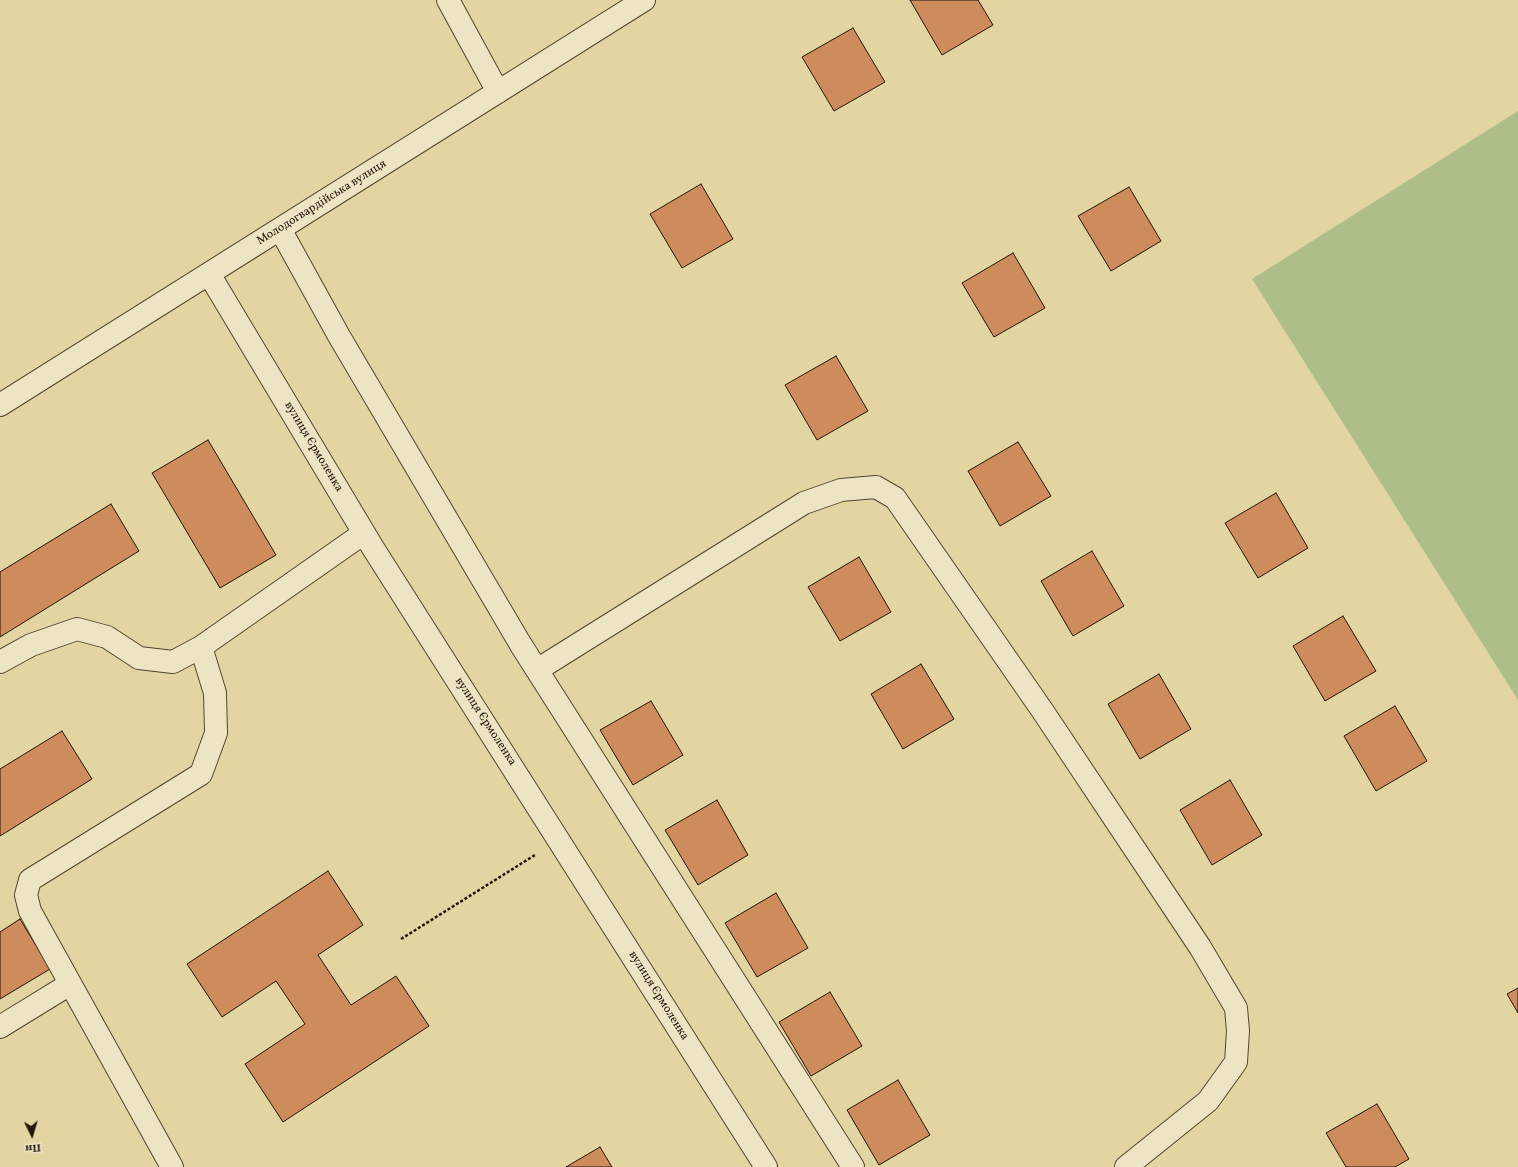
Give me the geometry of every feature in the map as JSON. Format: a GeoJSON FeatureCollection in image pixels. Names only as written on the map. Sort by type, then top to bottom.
{"type":"FeatureCollection","features":[{"type":"Feature","properties":{"kind":"street"},"geometry":{"type":"LineString","coordinates":[[448,0],[498,92]]}},
{"type":"Feature","properties":{"kind":"street","name":"Молодогвардійська вулиця"},"geometry":{"type":"LineString","coordinates":[[0,405],[644,0]]}},
{"type":"Feature","properties":{"kind":"street"},"geometry":{"type":"LineString","coordinates":[[280,229],[339,336],[537,670],[853,1167]]}},
{"type":"Feature","properties":{"kind":"street","name":"вулиця Єрмоленка"},"geometry":{"type":"LineString","coordinates":[[209,274],[364,533],[766,1167]]}},
{"type":"Feature","properties":{"kind":"street"},"geometry":{"type":"LineString","coordinates":[[537,670],[804,502],[841,490],[876,487],[894,498],[1042,710],[1200,947],[1236,1008],[1238,1031],[1236,1062],[1208,1101],[1126,1167]]}},
{"type":"Feature","properties":{"kind":"street"},"geometry":{"type":"LineString","coordinates":[[0,662],[31,645],[77,629],[107,637],[139,658],[173,662],[201,647],[364,533]]}},
{"type":"Feature","properties":{"kind":"street"},"geometry":{"type":"LineString","coordinates":[[172,1167],[30,911],[26,895],[30,880],[202,774],[216,733],[215,693],[201,647]]}},
{"type":"Feature","properties":{"kind":"street"},"geometry":{"type":"LineString","coordinates":[[0,1027],[70,984]]}},
{"type":"Feature","properties":{"kind":"path"},"geometry":{"type":"LineString","coordinates":[[401,939],[560,840]]}},
{"type":"Feature","properties":{"kind":"green space"},"geometry":{"type":"Polygon","coordinates":[[[1518,111],[1518,700],[1252,279],[1518,111]]]}},
{"type":"Feature","properties":{"kind":"building"},"geometry":{"type":"Polygon","coordinates":[[[910,0],[978,0],[993,25],[942,55],[910,0]]]}},
{"type":"Feature","properties":{"kind":"building"},"geometry":{"type":"Polygon","coordinates":[[[853,28],[885,82],[834,111],[802,57],[853,28]]]}},
{"type":"Feature","properties":{"kind":"building"},"geometry":{"type":"Polygon","coordinates":[[[701,184],[733,239],[682,268],[650,214],[701,184]]]}},
{"type":"Feature","properties":{"kind":"building"},"geometry":{"type":"Polygon","coordinates":[[[1129,187],[1161,241],[1111,271],[1078,216],[1129,187]]]}},
{"type":"Feature","properties":{"kind":"building"},"geometry":{"type":"Polygon","coordinates":[[[1013,253],[1045,308],[994,337],[962,283],[1013,253]]]}},
{"type":"Feature","properties":{"kind":"building"},"geometry":{"type":"Polygon","coordinates":[[[836,356],[868,411],[817,440],[785,385],[836,356]]]}},
{"type":"Feature","properties":{"kind":"building"},"geometry":{"type":"Polygon","coordinates":[[[208,440],[276,555],[220,588],[152,473],[208,440]]]}},
{"type":"Feature","properties":{"kind":"building"},"geometry":{"type":"Polygon","coordinates":[[[1018,442],[1051,496],[1000,526],[968,471],[1018,442]]]}},
{"type":"Feature","properties":{"kind":"building"},"geometry":{"type":"Polygon","coordinates":[[[1276,493],[1308,548],[1258,578],[1225,523],[1276,493]]]}},
{"type":"Feature","properties":{"kind":"building"},"geometry":{"type":"Polygon","coordinates":[[[111,504],[139,551],[0,637],[0,572],[111,504]]]}},
{"type":"Feature","properties":{"kind":"building"},"geometry":{"type":"Polygon","coordinates":[[[1092,551],[1124,606],[1073,636],[1041,581],[1092,551]]]}},
{"type":"Feature","properties":{"kind":"building"},"geometry":{"type":"Polygon","coordinates":[[[859,557],[891,612],[840,641],[808,587],[859,557]]]}},
{"type":"Feature","properties":{"kind":"building"},"geometry":{"type":"Polygon","coordinates":[[[1343,616],[1376,671],[1325,701],[1293,646],[1343,616]]]}},
{"type":"Feature","properties":{"kind":"building"},"geometry":{"type":"Polygon","coordinates":[[[921,664],[954,719],[903,749],[871,694],[921,664]]]}},
{"type":"Feature","properties":{"kind":"building"},"geometry":{"type":"Polygon","coordinates":[[[1159,674],[1191,729],[1140,759],[1108,704],[1159,674]]]}},
{"type":"Feature","properties":{"kind":"building"},"geometry":{"type":"Polygon","coordinates":[[[651,701],[683,755],[633,785],[600,730],[651,701]]]}},
{"type":"Feature","properties":{"kind":"building"},"geometry":{"type":"Polygon","coordinates":[[[1395,706],[1427,761],[1376,791],[1344,736],[1395,706]]]}},
{"type":"Feature","properties":{"kind":"building"},"geometry":{"type":"Polygon","coordinates":[[[62,731],[92,779],[0,836],[0,769],[62,731]]]}},
{"type":"Feature","properties":{"kind":"building"},"geometry":{"type":"Polygon","coordinates":[[[1230,780],[1262,835],[1212,865],[1180,810],[1230,780]]]}},
{"type":"Feature","properties":{"kind":"building"},"geometry":{"type":"Polygon","coordinates":[[[717,800],[748,855],[698,885],[665,830],[717,800]]]}},
{"type":"Feature","properties":{"kind":"building"},"geometry":{"type":"Polygon","coordinates":[[[328,871],[363,925],[318,955],[351,1005],[396,976],[429,1026],[283,1122],[245,1064],[305,1024],[276,981],[222,1017],[187,964],[328,871]]]}},
{"type":"Feature","properties":{"kind":"building"},"geometry":{"type":"Polygon","coordinates":[[[776,893],[808,948],[757,977],[725,923],[776,893]]]}},
{"type":"Feature","properties":{"kind":"building"},"geometry":{"type":"Polygon","coordinates":[[[20,919],[50,969],[0,999],[0,932],[20,919]]]}},
{"type":"Feature","properties":{"kind":"building"},"geometry":{"type":"Polygon","coordinates":[[[1518,988],[1518,1013],[1507,994],[1518,988]]]}},
{"type":"Feature","properties":{"kind":"building"},"geometry":{"type":"Polygon","coordinates":[[[830,992],[862,1046],[811,1076],[779,1022],[830,992]]]}},
{"type":"Feature","properties":{"kind":"building"},"geometry":{"type":"Polygon","coordinates":[[[898,1080],[930,1135],[879,1165],[847,1110],[898,1080]]]}},
{"type":"Feature","properties":{"kind":"building"},"geometry":{"type":"Polygon","coordinates":[[[1377,1104],[1409,1159],[1395,1167],[1346,1167],[1326,1133],[1377,1104]]]}},
{"type":"Feature","properties":{"kind":"building"},"geometry":{"type":"Polygon","coordinates":[[[600,1147],[612,1167],[566,1167],[600,1147]]]}}]}
